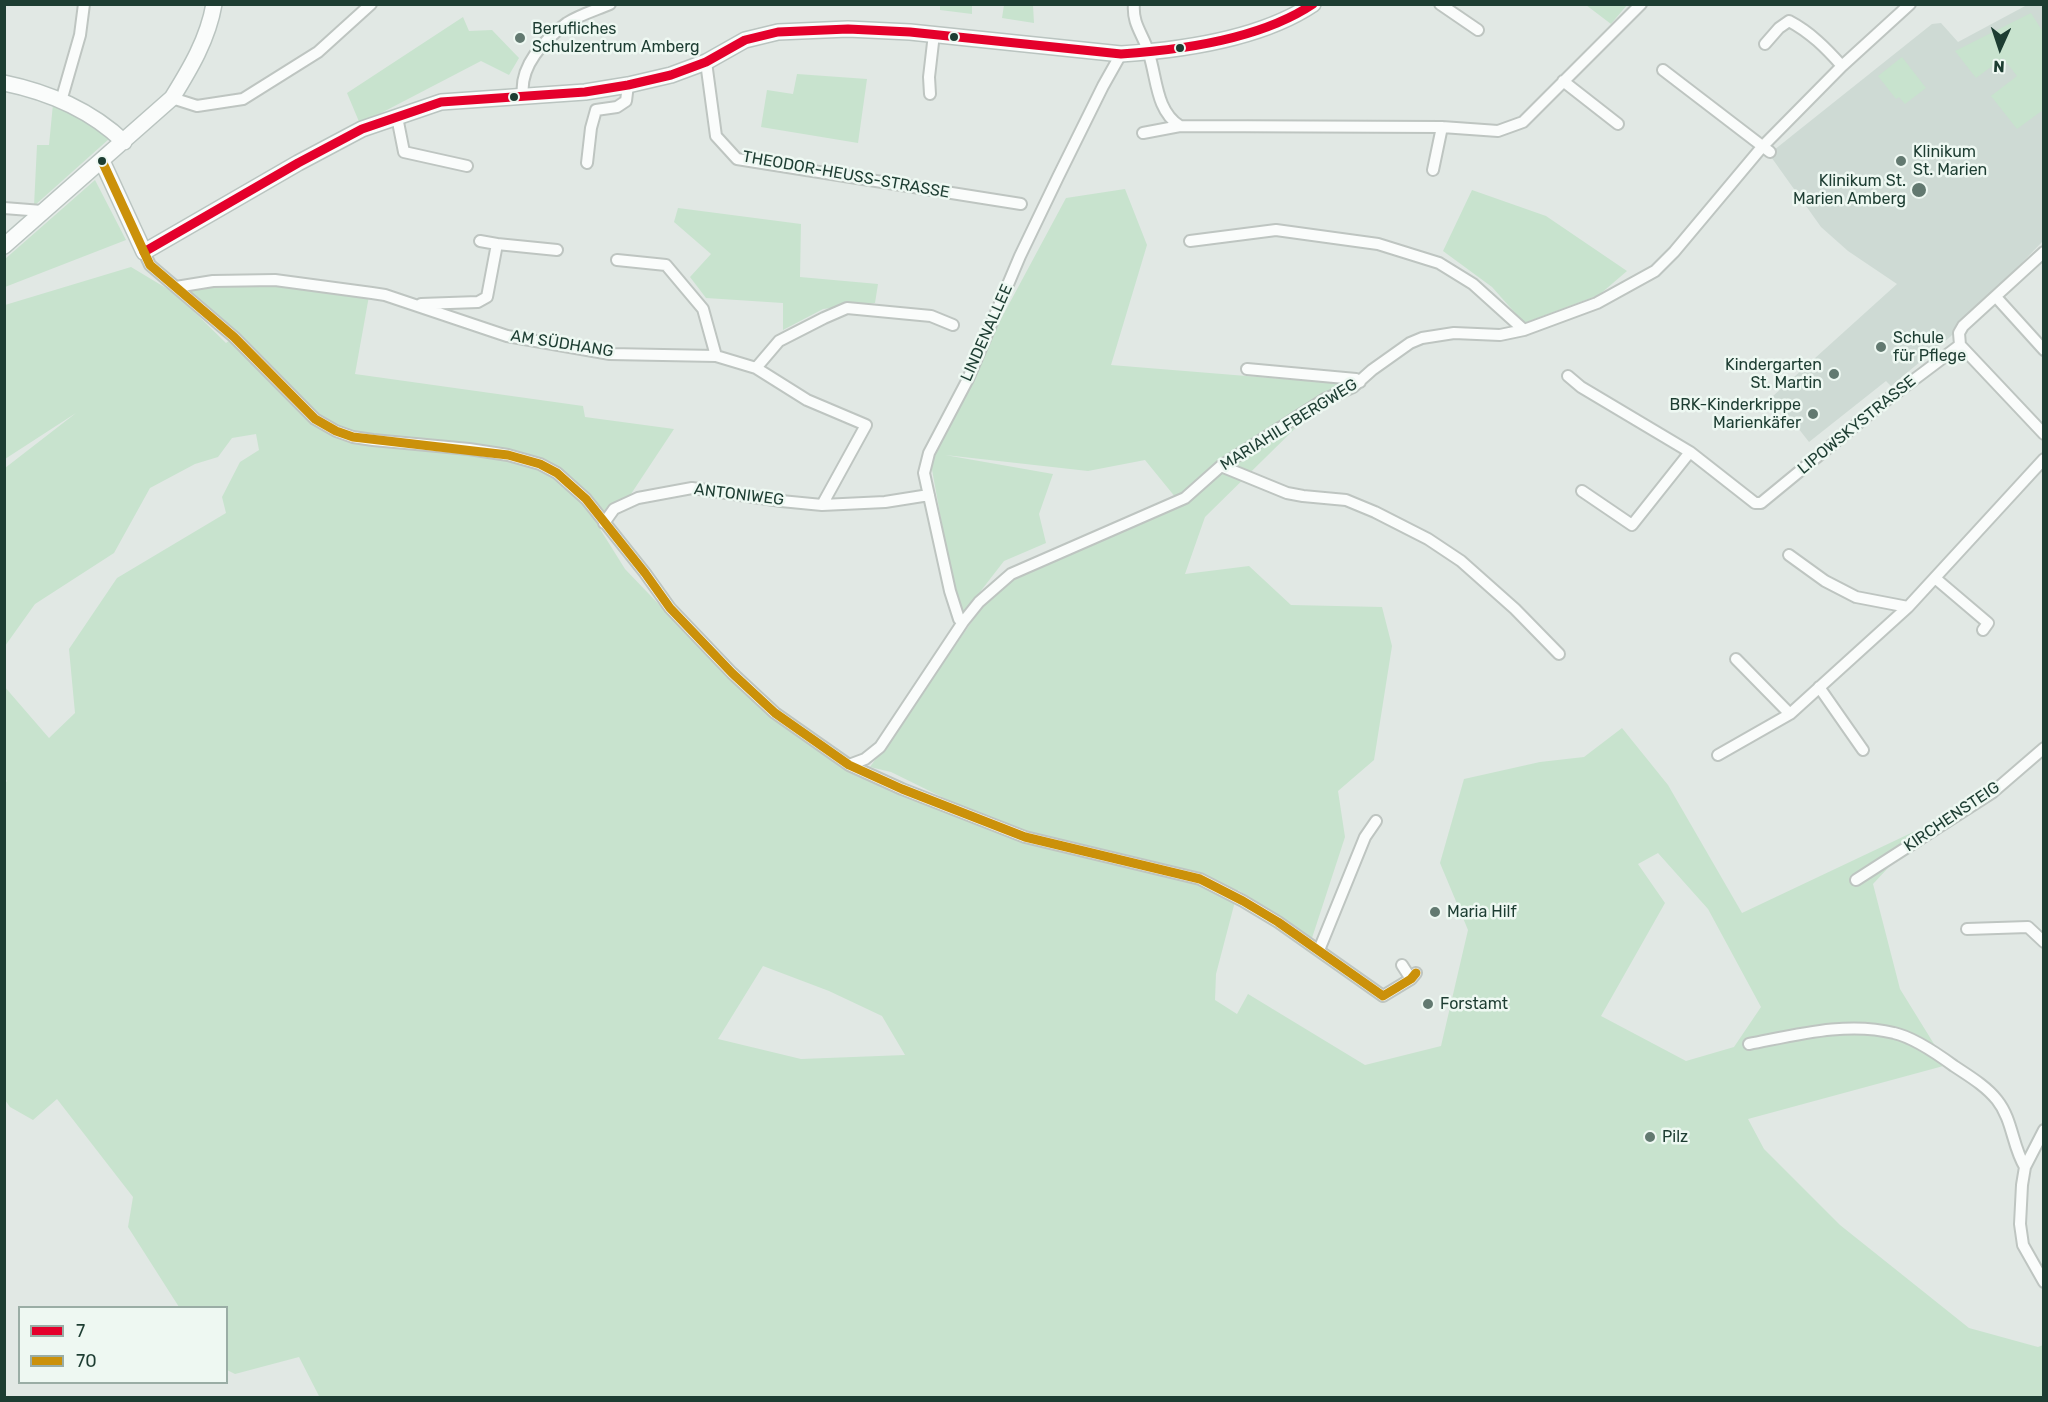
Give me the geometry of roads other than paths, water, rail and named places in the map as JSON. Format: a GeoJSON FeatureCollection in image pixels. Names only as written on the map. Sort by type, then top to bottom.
{"type":"FeatureCollection","features":[{"type":"Feature","properties":{"kind":"street"},"geometry":{"type":"LineString","coordinates":[[61,101],[80,34],[84,4]]}},
{"type":"Feature","properties":{"kind":"street"},"geometry":{"type":"LineString","coordinates":[[4,246],[172,98],[191,68],[202,43],[214,4]]}},
{"type":"Feature","properties":{"kind":"street"},"geometry":{"type":"LineString","coordinates":[[172,98],[197,106],[243,99],[318,52],[371,4]]}},
{"type":"Feature","properties":{"kind":"street"},"geometry":{"type":"LineString","coordinates":[[523,96],[521,83],[533,54],[568,22],[610,4]]}},
{"type":"Feature","properties":{"kind":"street"},"geometry":{"type":"LineString","coordinates":[[1134,4],[1133,17],[1149,52],[1158,95],[1171,120],[1180,126]]}},
{"type":"Feature","properties":{"kind":"street"},"geometry":{"type":"LineString","coordinates":[[144,252],[298,163],[362,129],[441,102],[585,92],[628,85],[671,75],[706,62],[745,40],[778,32],[848,28],[934,34],[1121,54],[1149,52],[1245,35],[1296,16],[1313,4]]}},
{"type":"Feature","properties":{"kind":"street"},"geometry":{"type":"LineString","coordinates":[[1440,4],[1478,30]]}},
{"type":"Feature","properties":{"kind":"street"},"geometry":{"type":"LineString","coordinates":[[1143,133],[1180,126],[1442,127],[1498,131],[1523,122],[1641,4]]}},
{"type":"Feature","properties":{"kind":"street","name":"MARIAHILFBERGWEG"},"geometry":{"type":"LineString","coordinates":[[849,765],[864,759],[880,747],[963,622],[979,602],[1011,574],[1185,498],[1221,466],[1325,399],[1353,387],[1390,357],[1422,338],[1470,332],[1500,335],[1524,330],[1597,303],[1655,271],[1842,66],[1910,4]]}},
{"type":"Feature","properties":{"kind":"street"},"geometry":{"type":"LineString","coordinates":[[1765,44],[1779,28],[1789,21],[1803,28],[1842,66]]}},
{"type":"Feature","properties":{"kind":"street"},"geometry":{"type":"LineString","coordinates":[[930,94],[929,76],[934,34]]}},
{"type":"Feature","properties":{"kind":"street","name":"LINDENALLEE"},"geometry":{"type":"LineString","coordinates":[[963,622],[959,619],[950,591],[924,473],[929,453],[968,379],[1020,256],[1058,177],[1121,54]]}},
{"type":"Feature","properties":{"kind":"street","name":"THEODOR-HEUSS-STRASSE"},"geometry":{"type":"LineString","coordinates":[[706,62],[716,136],[737,159],[1022,204]]}},
{"type":"Feature","properties":{"kind":"street"},"geometry":{"type":"LineString","coordinates":[[1663,70],[1766,150]]}},
{"type":"Feature","properties":{"kind":"street"},"geometry":{"type":"LineString","coordinates":[[1563,81],[1618,124]]}},
{"type":"Feature","properties":{"kind":"street"},"geometry":{"type":"LineString","coordinates":[[4,83],[28,88],[61,101],[108,127],[124,142]]}},
{"type":"Feature","properties":{"kind":"street"},"geometry":{"type":"LineString","coordinates":[[587,163],[591,128],[596,110],[617,107],[626,101],[628,85]]}},
{"type":"Feature","properties":{"kind":"street"},"geometry":{"type":"LineString","coordinates":[[398,117],[404,152],[467,166]]}},
{"type":"Feature","properties":{"kind":"street"},"geometry":{"type":"LineString","coordinates":[[1433,170],[1442,127]]}},
{"type":"Feature","properties":{"kind":"street"},"geometry":{"type":"LineString","coordinates":[[102,161],[150,265],[241,344],[315,419],[336,431],[353,437],[508,455],[533,461],[557,473],[573,486],[604,523],[670,608],[732,673],[775,713],[849,765],[902,789],[1025,837],[1200,879],[1243,901],[1319,950],[1383,996],[1413,976],[1402,965]]}},
{"type":"Feature","properties":{"kind":"street"},"geometry":{"type":"LineString","coordinates":[[4,208],[42,211]]}},
{"type":"Feature","properties":{"kind":"street"},"geometry":{"type":"LineString","coordinates":[[1190,241],[1275,230],[1378,244],[1439,263],[1456,273],[1473,284],[1524,330]]}},
{"type":"Feature","properties":{"kind":"street"},"geometry":{"type":"LineString","coordinates":[[480,241],[557,250]]}},
{"type":"Feature","properties":{"kind":"street","name":"AM SÜDHANG"},"geometry":{"type":"LineString","coordinates":[[412,305],[478,302],[487,297],[497,244]]}},
{"type":"Feature","properties":{"kind":"street"},"geometry":{"type":"LineString","coordinates":[[2043,252],[1959,333],[1960,345],[2043,434]]}},
{"type":"Feature","properties":{"kind":"street"},"geometry":{"type":"LineString","coordinates":[[617,260],[666,265],[703,309],[716,356]]}},
{"type":"Feature","properties":{"kind":"street","name":"AM SÜDHANG"},"geometry":{"type":"LineString","coordinates":[[176,287],[213,281],[275,280],[385,295],[507,336],[609,354],[716,356],[756,368],[807,400],[866,425],[822,505]]}},
{"type":"Feature","properties":{"kind":"street"},"geometry":{"type":"LineString","coordinates":[[1996,297],[2043,350]]}},
{"type":"Feature","properties":{"kind":"street"},"geometry":{"type":"LineString","coordinates":[[756,368],[779,341],[848,308],[931,316],[953,325]]}},
{"type":"Feature","properties":{"kind":"street","name":"LIPOWSKYSTRASSE"},"geometry":{"type":"LineString","coordinates":[[1690,452],[1755,503],[1761,503],[1879,406],[1960,345]]}},
{"type":"Feature","properties":{"kind":"street"},"geometry":{"type":"LineString","coordinates":[[1247,369],[1360,381]]}},
{"type":"Feature","properties":{"kind":"street"},"geometry":{"type":"LineString","coordinates":[[1568,376],[1581,387],[1690,452],[1632,525],[1582,491]]}},
{"type":"Feature","properties":{"kind":"street"},"geometry":{"type":"LineString","coordinates":[[1718,755],[1790,714],[1908,607],[2043,459]]}},
{"type":"Feature","properties":{"kind":"street"},"geometry":{"type":"LineString","coordinates":[[1221,466],[1287,493],[1346,500],[1428,539],[1461,561],[1515,609],[1559,654]]}},
{"type":"Feature","properties":{"kind":"street","name":"ANTONIWEG"},"geometry":{"type":"LineString","coordinates":[[604,523],[614,509],[638,498],[692,488],[822,505],[885,502],[929,495]]}},
{"type":"Feature","properties":{"kind":"street"},"geometry":{"type":"LineString","coordinates":[[1789,555],[1825,581],[1856,597],[1908,607]]}},
{"type":"Feature","properties":{"kind":"street"},"geometry":{"type":"LineString","coordinates":[[1935,578],[1988,623],[1983,630]]}},
{"type":"Feature","properties":{"kind":"street"},"geometry":{"type":"LineString","coordinates":[[1736,659],[1790,714]]}},
{"type":"Feature","properties":{"kind":"street"},"geometry":{"type":"LineString","coordinates":[[1819,687],[1863,750]]}},
{"type":"Feature","properties":{"kind":"street","name":"KIRCHENSTEIG"},"geometry":{"type":"LineString","coordinates":[[1856,880],[1993,792],[2043,748]]}},
{"type":"Feature","properties":{"kind":"street"},"geometry":{"type":"LineString","coordinates":[[1319,950],[1365,837],[1376,822]]}},
{"type":"Feature","properties":{"kind":"street"},"geometry":{"type":"LineString","coordinates":[[1967,929],[2028,927],[2043,942]]}},
{"type":"Feature","properties":{"kind":"street"},"geometry":{"type":"LineString","coordinates":[[1749,1044],[1802,1034],[1854,1028],[1896,1033],[1937,1053],[1974,1079],[1996,1100],[2010,1123],[2017,1154],[2025,1167]]}},
{"type":"Feature","properties":{"kind":"street"},"geometry":{"type":"LineString","coordinates":[[2043,1130],[2025,1167],[2020,1224],[2024,1245],[2043,1282]]}},
{"type":"Feature","properties":{"kind":"place","name":"Berufliches Schulzentrum Amberg"},"geometry":{"type":"Point","coordinates":[520,38]}},
{"type":"Feature","properties":{"kind":"place","name":"Klinikum St. Marien"},"geometry":{"type":"Point","coordinates":[1901,161]}},
{"type":"Feature","properties":{"kind":"place","name":"Klinikum St. Marien Amberg"},"geometry":{"type":"Point","coordinates":[1919,190]}},
{"type":"Feature","properties":{"kind":"place","name":"Schule für Pflege"},"geometry":{"type":"Point","coordinates":[1881,347]}},
{"type":"Feature","properties":{"kind":"place","name":"Kindergarten St. Martin"},"geometry":{"type":"Point","coordinates":[1834,374]}},
{"type":"Feature","properties":{"kind":"place","name":"BRK-Kinderkrippe Marienkäfer"},"geometry":{"type":"Point","coordinates":[1813,414]}},
{"type":"Feature","properties":{"kind":"place","name":"Maria Hilf"},"geometry":{"type":"Point","coordinates":[1435,912]}},
{"type":"Feature","properties":{"kind":"place","name":"Forstamt"},"geometry":{"type":"Point","coordinates":[1428,1004]}},
{"type":"Feature","properties":{"kind":"place","name":"Pilz"},"geometry":{"type":"Point","coordinates":[1650,1137]}}]}
